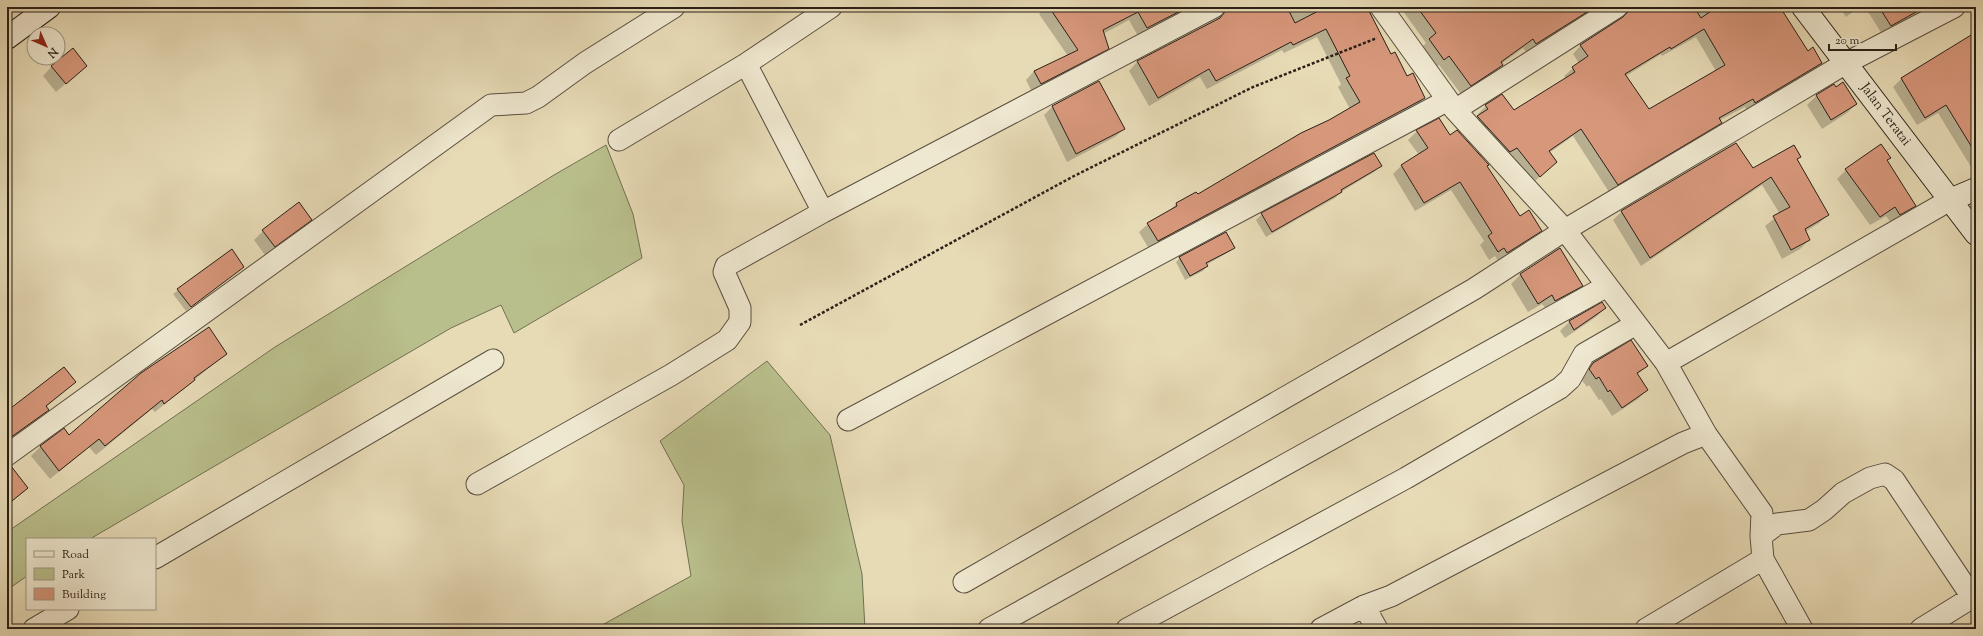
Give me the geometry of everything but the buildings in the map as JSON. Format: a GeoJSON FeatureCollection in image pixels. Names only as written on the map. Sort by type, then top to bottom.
{"type":"FeatureCollection","features":[{"type":"Feature","properties":{"kind":"street"},"geometry":{"type":"LineString","coordinates":[[7,38],[49,7]]}},
{"type":"Feature","properties":{"kind":"street"},"geometry":{"type":"LineString","coordinates":[[7,455],[491,105],[526,103],[538,97],[585,63],[674,7]]}},
{"type":"Feature","properties":{"kind":"street"},"geometry":{"type":"LineString","coordinates":[[619,140],[746,64],[831,7]]}},
{"type":"Feature","properties":{"kind":"street"},"geometry":{"type":"LineString","coordinates":[[477,484],[671,375],[727,340],[740,322],[740,308],[724,272],[726,266],[823,212],[1214,7]]}},
{"type":"Feature","properties":{"kind":"street"},"geometry":{"type":"LineString","coordinates":[[1381,7],[1452,105],[1565,230],[1666,363],[1706,434],[1762,513],[1761,536],[1763,559],[1802,629]]}},
{"type":"Feature","properties":{"kind":"street"},"geometry":{"type":"LineString","coordinates":[[848,420],[1452,105],[1617,7]]}},
{"type":"Feature","properties":{"kind":"street","name":"Jalan Teratai"},"geometry":{"type":"LineString","coordinates":[[1803,7],[1976,234]]}},
{"type":"Feature","properties":{"kind":"street"},"geometry":{"type":"LineString","coordinates":[[964,582],[1474,289],[1565,230],[1846,63],[1954,7]]}},
{"type":"Feature","properties":{"kind":"street"},"geometry":{"type":"LineString","coordinates":[[746,64],[823,212]]}},
{"type":"Feature","properties":{"kind":"street"},"geometry":{"type":"LineString","coordinates":[[1666,363],[1950,200],[1976,190]]}},
{"type":"Feature","properties":{"kind":"street"},"geometry":{"type":"LineString","coordinates":[[989,629],[1607,286]]}},
{"type":"Feature","properties":{"kind":"street"},"geometry":{"type":"LineString","coordinates":[[1127,629],[1406,478],[1560,388],[1570,379],[1584,354],[1636,324]]}},
{"type":"Feature","properties":{"kind":"street"},"geometry":{"type":"LineString","coordinates":[[156,557],[493,360]]}},
{"type":"Feature","properties":{"kind":"street"},"geometry":{"type":"LineString","coordinates":[[1321,629],[1364,606],[1391,596],[1683,443],[1706,434]]}},
{"type":"Feature","properties":{"kind":"street"},"geometry":{"type":"LineString","coordinates":[[1761,536],[1777,524],[1809,520],[1824,510],[1843,493],[1870,478],[1885,474],[1894,480],[1974,596],[1921,629]]}},
{"type":"Feature","properties":{"kind":"street"},"geometry":{"type":"LineString","coordinates":[[1646,629],[1763,559]]}},
{"type":"Feature","properties":{"kind":"street"},"geometry":{"type":"LineString","coordinates":[[1364,606],[1377,629]]}},
{"type":"Feature","properties":{"kind":"street"},"geometry":{"type":"LineString","coordinates":[[34,629],[66,610]]}},
{"type":"Feature","properties":{"kind":"path"},"geometry":{"type":"LineString","coordinates":[[800,325],[1074,176],[1246,91],[1398,29]]}},
{"type":"Feature","properties":{"kind":"green space"},"geometry":{"type":"Polygon","coordinates":[[[606,145],[633,214],[642,258],[514,333],[501,305],[451,328],[92,538],[26,538],[26,577],[7,590],[7,532],[275,347],[554,175],[606,145]]]}},
{"type":"Feature","properties":{"kind":"green space"},"geometry":{"type":"Polygon","coordinates":[[[767,361],[830,435],[862,574],[865,629],[595,629],[691,576],[682,521],[684,485],[660,441],[767,361]]]}}]}
